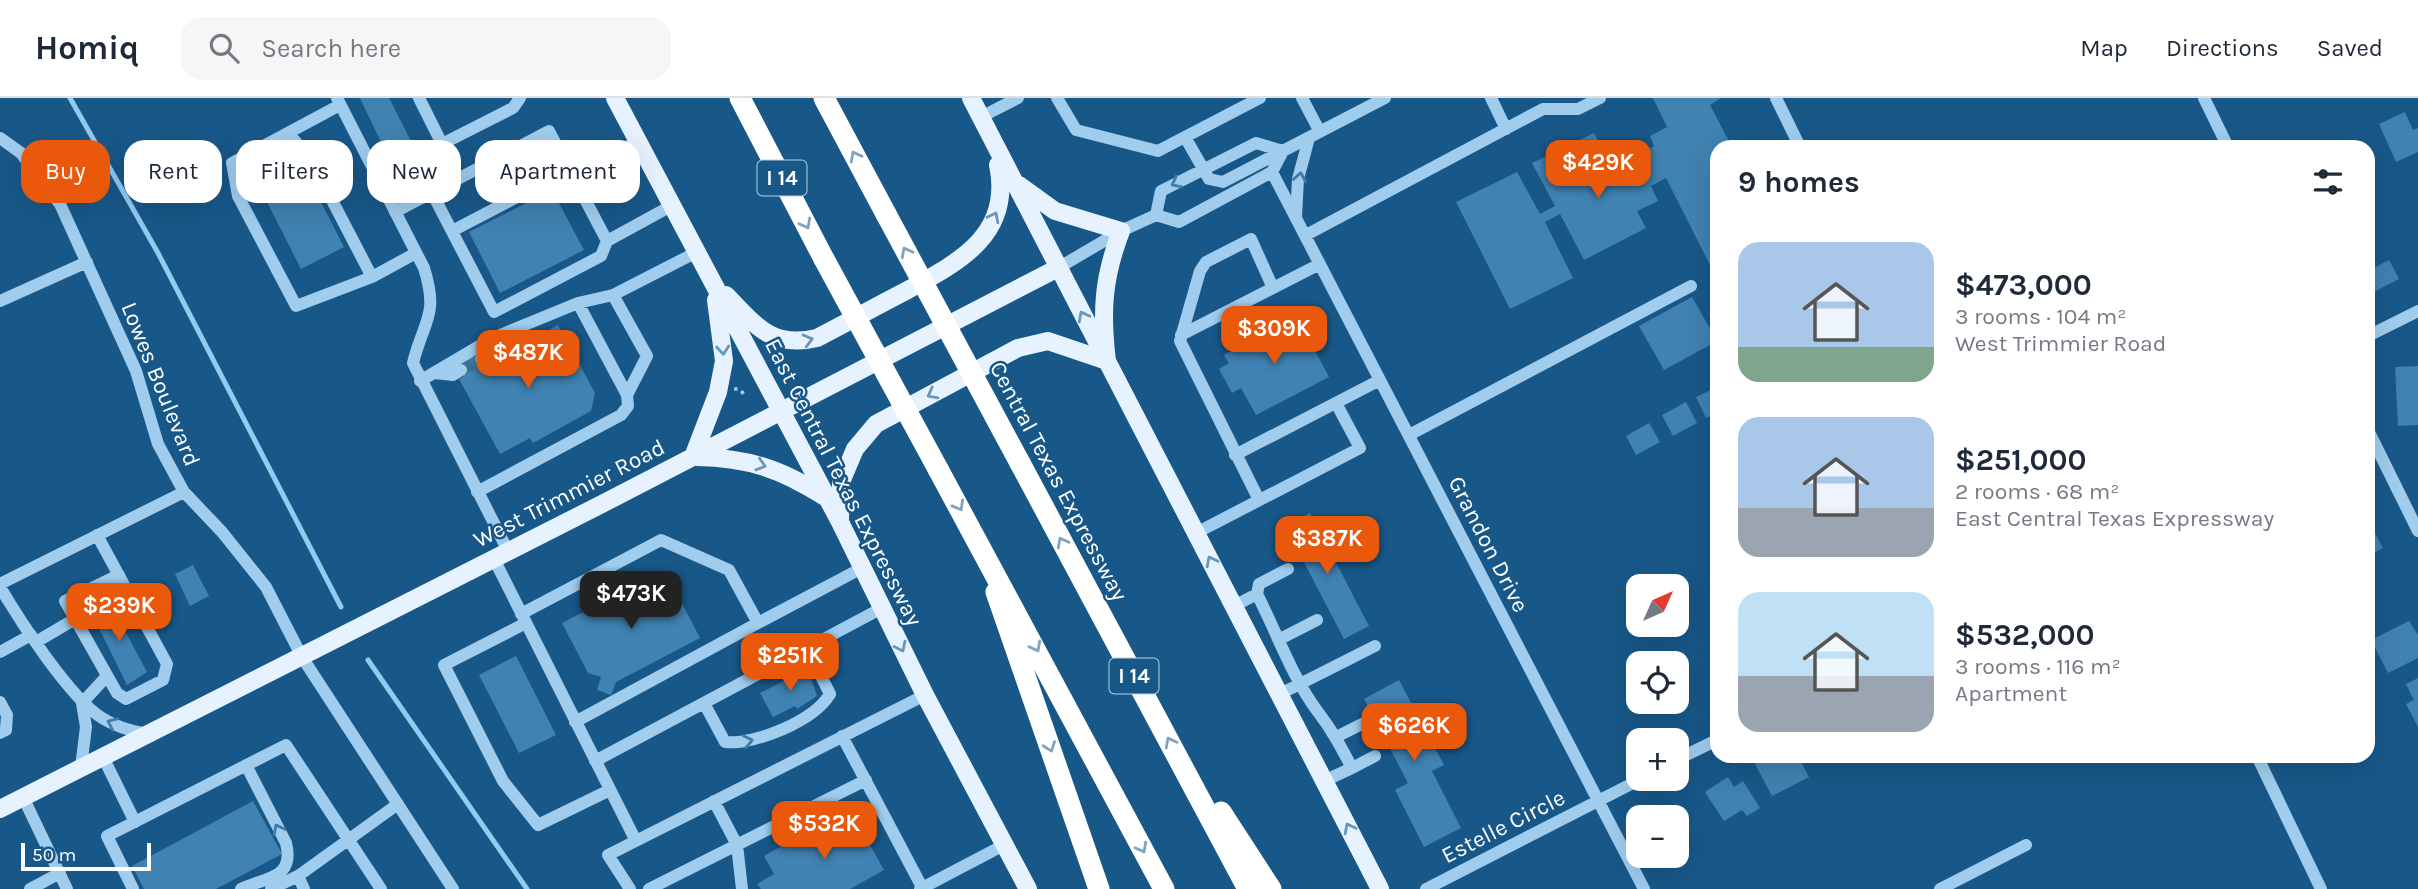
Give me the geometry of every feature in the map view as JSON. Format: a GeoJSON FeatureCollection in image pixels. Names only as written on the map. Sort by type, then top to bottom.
{"type":"FeatureCollection","features":[{"type":"Feature","properties":{"kind":"highway","name":"I 14"},"geometry":{"type":"LineString","coordinates":[[740,98],[1164,889]]}},
{"type":"Feature","properties":{"kind":"highway","name":"Central Texas Expressway"},"geometry":{"type":"LineString","coordinates":[[824,98],[1248,889]]}},
{"type":"Feature","properties":{"kind":"highway"},"geometry":{"type":"LineString","coordinates":[[980,544],[1099,889]]}},
{"type":"Feature","properties":{"kind":"highway"},"geometry":{"type":"LineString","coordinates":[[1195,788],[1222,813],[1271,889]]}},
{"type":"Feature","properties":{"kind":"main road","name":"East Central Texas Expressway"},"geometry":{"type":"LineString","coordinates":[[615,98],[635,140]]}},
{"type":"Feature","properties":{"kind":"main road"},"geometry":{"type":"LineString","coordinates":[[971,98],[1380,889]]}},
{"type":"Feature","properties":{"kind":"main road"},"geometry":{"type":"LineString","coordinates":[[713,283],[761,331],[796,343],[817,338],[956,264],[982,239],[999,210],[1003,187],[994,142]]}},
{"type":"Feature","properties":{"kind":"main road","name":"East Central Texas Expressway"},"geometry":{"type":"LineString","coordinates":[[640,149],[840,522],[925,695],[1028,889]]}},
{"type":"Feature","properties":{"kind":"main road"},"geometry":{"type":"LineString","coordinates":[[1011,178],[1036,200],[1055,211],[1121,231],[1104,295],[1102,318],[1107,361]]}},
{"type":"Feature","properties":{"kind":"main road","name":"West Trimmier Road"},"geometry":{"type":"LineString","coordinates":[[0,809],[694,457],[1058,268]]}},
{"type":"Feature","properties":{"kind":"main road"},"geometry":{"type":"LineString","coordinates":[[713,283],[724,361],[718,392],[694,457],[756,463],[790,475],[827,498]]}},
{"type":"Feature","properties":{"kind":"main road"},"geometry":{"type":"LineString","coordinates":[[840,522],[841,482],[855,449],[876,424],[1018,348],[1048,341],[1107,361]]}},
{"type":"Feature","properties":{"kind":"street"},"geometry":{"type":"LineString","coordinates":[[419,98],[440,140]]}},
{"type":"Feature","properties":{"kind":"street"},"geometry":{"type":"LineString","coordinates":[[450,140],[513,107],[520,98]]}},
{"type":"Feature","properties":{"kind":"street"},"geometry":{"type":"LineString","coordinates":[[981,117],[1018,98]]}},
{"type":"Feature","properties":{"kind":"street"},"geometry":{"type":"LineString","coordinates":[[1057,98],[1076,130],[1158,151],[1260,98]]}},
{"type":"Feature","properties":{"kind":"street"},"geometry":{"type":"LineString","coordinates":[[1296,218],[1298,179],[1315,135],[1302,98]]}},
{"type":"Feature","properties":{"kind":"street"},"geometry":{"type":"LineString","coordinates":[[1185,137],[1209,179],[1223,182],[1385,98]]}},
{"type":"Feature","properties":{"kind":"street"},"geometry":{"type":"LineString","coordinates":[[1490,98],[1506,129]]}},
{"type":"Feature","properties":{"kind":"street"},"geometry":{"type":"LineString","coordinates":[[1306,235],[1506,129],[1545,103],[1578,109],[1600,98]]}},
{"type":"Feature","properties":{"kind":"street"},"geometry":{"type":"LineString","coordinates":[[1776,98],[1797,140]]}},
{"type":"Feature","properties":{"kind":"street"},"geometry":{"type":"LineString","coordinates":[[2204,98],[2225,140]]}},
{"type":"Feature","properties":{"kind":"street"},"geometry":{"type":"LineString","coordinates":[[367,157],[339,102],[232,163],[238,196],[296,306],[372,277],[416,253]]}},
{"type":"Feature","properties":{"kind":"street"},"geometry":{"type":"LineString","coordinates":[[532,140],[549,131],[554,140]]}},
{"type":"Feature","properties":{"kind":"street"},"geometry":{"type":"LineString","coordinates":[[288,133],[310,158],[372,277]]}},
{"type":"Feature","properties":{"kind":"street","name":"Lowes Boulevard"},"geometry":{"type":"LineString","coordinates":[[0,138],[21,153],[60,204],[136,371],[158,444],[184,492],[222,532],[266,587],[302,657],[453,889]]}},
{"type":"Feature","properties":{"kind":"street"},"geometry":{"type":"LineString","coordinates":[[1157,215],[1161,191],[1256,142],[1283,151]]}},
{"type":"Feature","properties":{"kind":"street"},"geometry":{"type":"LineString","coordinates":[[1272,172],[1283,151]]}},
{"type":"Feature","properties":{"kind":"street","name":"Grandon Drive"},"geometry":{"type":"LineString","coordinates":[[1272,172],[1644,889]]}},
{"type":"Feature","properties":{"kind":"street","name":"West Trimmier Road"},"geometry":{"type":"LineString","coordinates":[[1058,268],[1121,231],[1157,215],[1179,222],[1272,172]]}},
{"type":"Feature","properties":{"kind":"street"},"geometry":{"type":"LineString","coordinates":[[390,203],[416,253],[432,295],[429,318],[413,363],[477,492],[524,619],[636,841]]}},
{"type":"Feature","properties":{"kind":"street"},"geometry":{"type":"LineString","coordinates":[[395,212],[412,203]]}},
{"type":"Feature","properties":{"kind":"street"},"geometry":{"type":"LineString","coordinates":[[438,203],[494,312],[601,256],[607,241],[671,206]]}},
{"type":"Feature","properties":{"kind":"street"},"geometry":{"type":"LineString","coordinates":[[452,231],[509,203]]}},
{"type":"Feature","properties":{"kind":"street"},"geometry":{"type":"LineString","coordinates":[[587,203],[607,241]]}},
{"type":"Feature","properties":{"kind":"street"},"geometry":{"type":"LineString","coordinates":[[1259,500],[1183,352],[1181,335],[1200,271],[1206,262],[1251,239],[1273,288]]}},
{"type":"Feature","properties":{"kind":"street"},"geometry":{"type":"LineString","coordinates":[[420,381],[494,338],[578,303],[613,295],[697,252]]}},
{"type":"Feature","properties":{"kind":"street"},"geometry":{"type":"LineString","coordinates":[[0,301],[86,262]]}},
{"type":"Feature","properties":{"kind":"street"},"geometry":{"type":"LineString","coordinates":[[1181,335],[1320,264]]}},
{"type":"Feature","properties":{"kind":"street"},"geometry":{"type":"LineString","coordinates":[[1409,435],[1690,286]]}},
{"type":"Feature","properties":{"kind":"street"},"geometry":{"type":"LineString","coordinates":[[613,295],[647,356],[626,395]]}},
{"type":"Feature","properties":{"kind":"street"},"geometry":{"type":"LineString","coordinates":[[477,492],[621,415],[628,406],[626,395],[578,303]]}},
{"type":"Feature","properties":{"kind":"street"},"geometry":{"type":"LineString","coordinates":[[2375,333],[2418,311]]}},
{"type":"Feature","properties":{"kind":"street"},"geometry":{"type":"LineString","coordinates":[[481,359],[488,354],[494,338]]}},
{"type":"Feature","properties":{"kind":"street"},"geometry":{"type":"LineString","coordinates":[[434,373],[453,375],[461,370]]}},
{"type":"Feature","properties":{"kind":"street"},"geometry":{"type":"LineString","coordinates":[[1235,454],[1380,380]]}},
{"type":"Feature","properties":{"kind":"street"},"geometry":{"type":"LineString","coordinates":[[1196,533],[1360,448],[1336,402]]}},
{"type":"Feature","properties":{"kind":"street"},"geometry":{"type":"LineString","coordinates":[[2375,444],[2418,531]]}},
{"type":"Feature","properties":{"kind":"street"},"geometry":{"type":"LineString","coordinates":[[147,734],[114,726],[82,703],[34,638],[0,585],[184,492]]}},
{"type":"Feature","properties":{"kind":"street"},"geometry":{"type":"LineString","coordinates":[[97,535],[119,575],[167,664],[163,680],[126,699],[117,693],[65,601],[119,575]]}},
{"type":"Feature","properties":{"kind":"street"},"geometry":{"type":"LineString","coordinates":[[610,790],[538,825],[503,781],[444,665],[661,540],[729,570],[758,623]]}},
{"type":"Feature","properties":{"kind":"street"},"geometry":{"type":"LineString","coordinates":[[575,722],[862,568]]}},
{"type":"Feature","properties":{"kind":"street"},"geometry":{"type":"LineString","coordinates":[[1288,569],[1259,584],[1257,594],[1302,683],[1352,768]]}},
{"type":"Feature","properties":{"kind":"street"},"geometry":{"type":"LineString","coordinates":[[1234,606],[1257,594]]}},
{"type":"Feature","properties":{"kind":"street"},"geometry":{"type":"LineString","coordinates":[[595,761],[883,608]]}},
{"type":"Feature","properties":{"kind":"street"},"geometry":{"type":"LineString","coordinates":[[0,652],[75,620]]}},
{"type":"Feature","properties":{"kind":"street"},"geometry":{"type":"LineString","coordinates":[[1280,639],[1317,620]]}},
{"type":"Feature","properties":{"kind":"street"},"geometry":{"type":"LineString","coordinates":[[1280,694],[1375,646]]}},
{"type":"Feature","properties":{"kind":"street"},"geometry":{"type":"LineString","coordinates":[[704,703],[724,743],[743,744],[774,733],[823,706],[830,694],[807,648]]}},
{"type":"Feature","properties":{"kind":"street"},"geometry":{"type":"LineString","coordinates":[[82,703],[107,676]]}},
{"type":"Feature","properties":{"kind":"street"},"geometry":{"type":"LineString","coordinates":[[630,889],[608,855],[925,695]]}},
{"type":"Feature","properties":{"kind":"street"},"geometry":{"type":"LineString","coordinates":[[0,702],[4,728]]}},
{"type":"Feature","properties":{"kind":"street"},"geometry":{"type":"LineString","coordinates":[[81,767],[86,727],[82,703]]}},
{"type":"Feature","properties":{"kind":"street"},"geometry":{"type":"LineString","coordinates":[[1336,737],[1366,722]]}},
{"type":"Feature","properties":{"kind":"street"},"geometry":{"type":"LineString","coordinates":[[842,736],[922,888],[1004,845]]}},
{"type":"Feature","properties":{"kind":"street"},"geometry":{"type":"LineString","coordinates":[[1689,754],[1710,744]]}},
{"type":"Feature","properties":{"kind":"street"},"geometry":{"type":"LineString","coordinates":[[133,889],[107,836],[286,745],[381,889]]}},
{"type":"Feature","properties":{"kind":"street"},"geometry":{"type":"LineString","coordinates":[[1324,781],[1376,756]]}},
{"type":"Feature","properties":{"kind":"street"},"geometry":{"type":"LineString","coordinates":[[103,757],[135,822]]}},
{"type":"Feature","properties":{"kind":"street"},"geometry":{"type":"LineString","coordinates":[[2260,763],[2321,889]]}},
{"type":"Feature","properties":{"kind":"street"},"geometry":{"type":"LineString","coordinates":[[241,889],[263,878],[278,876],[289,858],[286,843],[246,765]]}},
{"type":"Feature","properties":{"kind":"street"},"geometry":{"type":"LineString","coordinates":[[649,889],[866,780]]}},
{"type":"Feature","properties":{"kind":"street","name":"Estelle Circle"},"geometry":{"type":"LineString","coordinates":[[1426,889],[1626,787]]}},
{"type":"Feature","properties":{"kind":"street"},"geometry":{"type":"LineString","coordinates":[[23,797],[67,889]]}},
{"type":"Feature","properties":{"kind":"street"},"geometry":{"type":"LineString","coordinates":[[715,801],[737,845],[742,889]]}},
{"type":"Feature","properties":{"kind":"street"},"geometry":{"type":"LineString","coordinates":[[271,889],[298,876],[398,804]]}},
{"type":"Feature","properties":{"kind":"street"},"geometry":{"type":"LineString","coordinates":[[1940,889],[2026,845]]}},
{"type":"Feature","properties":{"kind":"street"},"geometry":{"type":"LineString","coordinates":[[30,889],[60,873]]}},
{"type":"Feature","properties":{"kind":"street"},"geometry":{"type":"LineString","coordinates":[[298,876],[304,889]]}},
{"type":"Feature","properties":{"kind":"path"},"geometry":{"type":"LineString","coordinates":[[732,389],[748,385]]}},
{"type":"Feature","properties":{"kind":"path"},"geometry":{"type":"LineString","coordinates":[[740,389],[744,395]]}},
{"type":"Feature","properties":{"kind":"building"},"geometry":{"type":"Polygon","coordinates":[[[360,98],[389,98],[410,140],[380,140],[360,98]]]}},
{"type":"Feature","properties":{"kind":"building"},"geometry":{"type":"Polygon","coordinates":[[[1653,98],[1721,98],[1710,105],[1728,140],[1710,140],[1710,265],[1666,178],[1651,186],[1658,201],[1637,211],[1646,228],[1584,260],[1560,214],[1545,222],[1573,278],[1510,309],[1456,202],[1517,172],[1540,214],[1555,206],[1532,163],[1594,133],[1615,171],[1654,146],[1650,136],[1667,127],[1653,98]]]}},
{"type":"Feature","properties":{"kind":"building"},"geometry":{"type":"Polygon","coordinates":[[[2405,112],[2413,130],[2418,128],[2418,152],[2396,162],[2379,124],[2405,112]]]}},
{"type":"Feature","properties":{"kind":"building"},"geometry":{"type":"Polygon","coordinates":[[[268,203],[321,203],[344,247],[301,269],[268,203]]]}},
{"type":"Feature","properties":{"kind":"building"},"geometry":{"type":"Polygon","coordinates":[[[526,203],[559,203],[584,250],[500,293],[469,232],[526,203]]]}},
{"type":"Feature","properties":{"kind":"building"},"geometry":{"type":"Polygon","coordinates":[[[2389,260],[2399,279],[2375,291],[2375,267],[2389,260]]]}},
{"type":"Feature","properties":{"kind":"building"},"geometry":{"type":"Polygon","coordinates":[[[1692,297],[1710,329],[1710,345],[1664,370],[1639,326],[1692,297]]]}},
{"type":"Feature","properties":{"kind":"building"},"geometry":{"type":"Polygon","coordinates":[[[1297,317],[1329,377],[1256,415],[1241,388],[1232,393],[1219,369],[1229,363],[1224,355],[1231,351],[1229,348],[1248,337],[1251,341],[1297,317]]]}},
{"type":"Feature","properties":{"kind":"building"},"geometry":{"type":"Polygon","coordinates":[[[558,325],[595,393],[591,411],[533,443],[530,438],[500,454],[459,379],[464,376],[458,364],[478,353],[484,365],[558,325]]]}},
{"type":"Feature","properties":{"kind":"building"},"geometry":{"type":"Polygon","coordinates":[[[2418,366],[2418,425],[2398,426],[2395,367],[2418,366]]]}},
{"type":"Feature","properties":{"kind":"building"},"geometry":{"type":"Polygon","coordinates":[[[1710,390],[1710,416],[1706,418],[1696,397],[1710,390]]]}},
{"type":"Feature","properties":{"kind":"building"},"geometry":{"type":"Polygon","coordinates":[[[1686,402],[1697,423],[1673,436],[1662,415],[1686,402]]]}},
{"type":"Feature","properties":{"kind":"building"},"geometry":{"type":"Polygon","coordinates":[[[1649,423],[1660,442],[1636,455],[1626,436],[1649,423]]]}},
{"type":"Feature","properties":{"kind":"building"},"geometry":{"type":"Polygon","coordinates":[[[1310,513],[1369,626],[1344,639],[1285,526],[1310,513]]]}},
{"type":"Feature","properties":{"kind":"building"},"geometry":{"type":"Polygon","coordinates":[[[2375,533],[2383,548],[2375,552],[2375,533]]]}},
{"type":"Feature","properties":{"kind":"building"},"geometry":{"type":"Polygon","coordinates":[[[193,565],[209,596],[190,606],[175,574],[193,565]]]}},
{"type":"Feature","properties":{"kind":"building"},"geometry":{"type":"Polygon","coordinates":[[[660,572],[668,576],[700,638],[616,682],[611,695],[597,690],[601,677],[588,673],[562,623],[660,572]]]}},
{"type":"Feature","properties":{"kind":"building"},"geometry":{"type":"Polygon","coordinates":[[[109,601],[147,672],[127,685],[91,612],[109,601]]]}},
{"type":"Feature","properties":{"kind":"building"},"geometry":{"type":"Polygon","coordinates":[[[2409,621],[2418,635],[2418,658],[2388,673],[2375,648],[2375,638],[2409,621]]]}},
{"type":"Feature","properties":{"kind":"building"},"geometry":{"type":"Polygon","coordinates":[[[516,656],[556,735],[519,753],[479,675],[516,656]]]}},
{"type":"Feature","properties":{"kind":"building"},"geometry":{"type":"Polygon","coordinates":[[[798,670],[800,673],[804,671],[807,677],[810,675],[817,696],[797,709],[795,706],[773,717],[760,693],[786,680],[784,677],[798,670]]]}},
{"type":"Feature","properties":{"kind":"building"},"geometry":{"type":"Polygon","coordinates":[[[2418,678],[2418,727],[2406,704],[2414,700],[2406,684],[2418,678]]]}},
{"type":"Feature","properties":{"kind":"building"},"geometry":{"type":"Polygon","coordinates":[[[1399,680],[1444,765],[1432,771],[1461,828],[1424,847],[1395,790],[1408,783],[1364,699],[1399,680]]]}},
{"type":"Feature","properties":{"kind":"building"},"geometry":{"type":"Polygon","coordinates":[[[1802,763],[1809,777],[1772,796],[1755,764],[1802,763]]]}},
{"type":"Feature","properties":{"kind":"building"},"geometry":{"type":"Polygon","coordinates":[[[1728,777],[1734,787],[1743,781],[1760,808],[1747,816],[1742,810],[1724,821],[1705,792],[1728,777]]]}},
{"type":"Feature","properties":{"kind":"building"},"geometry":{"type":"Polygon","coordinates":[[[253,801],[282,854],[216,889],[144,889],[132,866],[253,801]]]}},
{"type":"Feature","properties":{"kind":"building"},"geometry":{"type":"Polygon","coordinates":[[[854,816],[884,870],[850,889],[761,889],[757,884],[774,874],[764,856],[796,838],[801,846],[854,816]]]}},
{"type":"Feature","properties":{"kind":"waterway"},"geometry":{"type":"LineString","coordinates":[[70,98],[158,253],[341,607]]}},
{"type":"Feature","properties":{"kind":"waterway"},"geometry":{"type":"LineString","coordinates":[[368,660],[527,889]]}},
{"type":"Feature","properties":{"kind":"tunnel"},"geometry":{"type":"LineString","coordinates":[[461,370],[481,359]]}}]}
